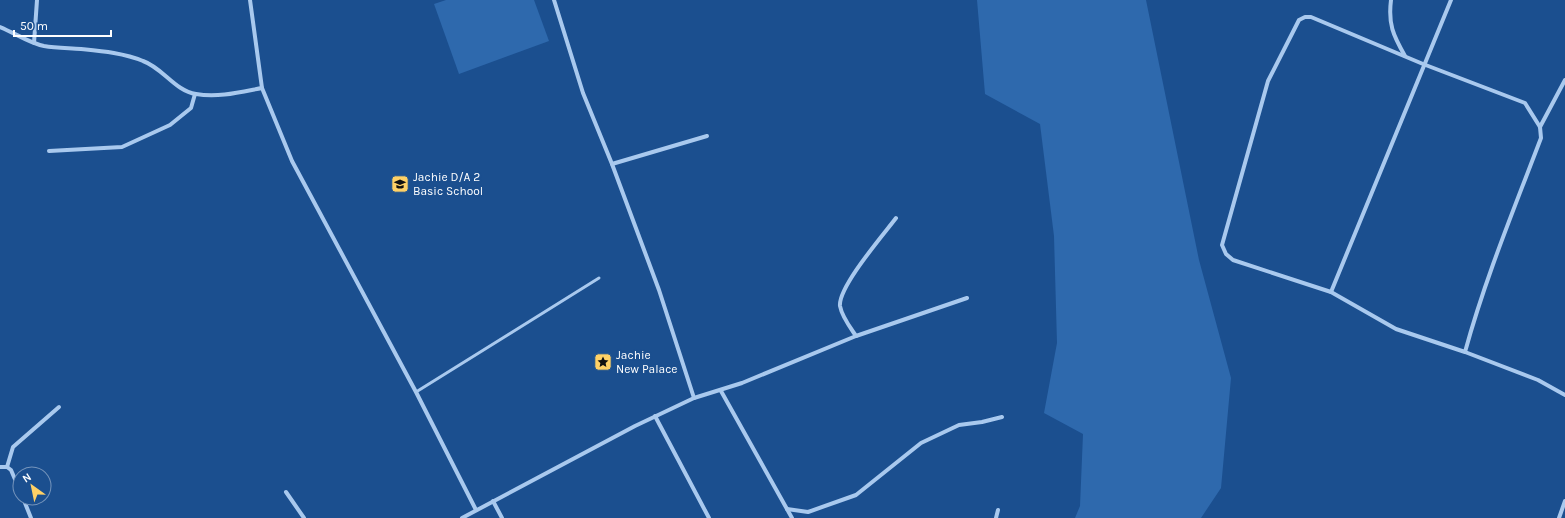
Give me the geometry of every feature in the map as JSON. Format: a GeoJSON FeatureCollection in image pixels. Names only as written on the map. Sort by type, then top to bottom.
{"type":"FeatureCollection","features":[{"type":"Feature","properties":{"kind":"street"},"geometry":{"type":"LineString","coordinates":[[34,43],[37,0]]}},
{"type":"Feature","properties":{"kind":"street"},"geometry":{"type":"LineString","coordinates":[[250,0],[262,88],[292,161],[416,392],[476,510]]}},
{"type":"Feature","properties":{"kind":"street"},"geometry":{"type":"LineString","coordinates":[[554,0],[583,93],[612,164],[659,290],[694,398]]}},
{"type":"Feature","properties":{"kind":"street"},"geometry":{"type":"LineString","coordinates":[[1391,0],[1390,10],[1393,34],[1405,56]]}},
{"type":"Feature","properties":{"kind":"street"},"geometry":{"type":"LineString","coordinates":[[1331,292],[1423,64],[1451,0]]}},
{"type":"Feature","properties":{"kind":"street"},"geometry":{"type":"LineString","coordinates":[[1465,352],[1474,318],[1541,138],[1540,127],[1534,115],[1525,103],[1423,64],[1311,17],[1305,17],[1299,20],[1268,81],[1222,245],[1226,254],[1233,260],[1331,292],[1396,329],[1465,352],[1538,380],[1565,395]]}},
{"type":"Feature","properties":{"kind":"street"},"geometry":{"type":"LineString","coordinates":[[0,27],[14,32],[34,43],[45,46],[116,54],[144,61],[158,68],[186,92],[209,96],[262,88]]}},
{"type":"Feature","properties":{"kind":"street"},"geometry":{"type":"LineString","coordinates":[[1540,127],[1565,80]]}},
{"type":"Feature","properties":{"kind":"street"},"geometry":{"type":"LineString","coordinates":[[49,151],[122,147],[170,125],[191,108],[195,94]]}},
{"type":"Feature","properties":{"kind":"street"},"geometry":{"type":"LineString","coordinates":[[612,164],[707,136]]}},
{"type":"Feature","properties":{"kind":"street"},"geometry":{"type":"LineString","coordinates":[[856,336],[846,320],[840,305],[844,293],[855,272],[896,218]]}},
{"type":"Feature","properties":{"kind":"street"},"geometry":{"type":"LineString","coordinates":[[462,518],[655,416],[694,398],[721,391],[856,336],[967,298]]}},
{"type":"Feature","properties":{"kind":"street"},"geometry":{"type":"LineString","coordinates":[[721,391],[792,518]]}},
{"type":"Feature","properties":{"kind":"street"},"geometry":{"type":"LineString","coordinates":[[7,467],[13,448],[59,407]]}},
{"type":"Feature","properties":{"kind":"street"},"geometry":{"type":"LineString","coordinates":[[655,416],[709,518]]}},
{"type":"Feature","properties":{"kind":"street"},"geometry":{"type":"LineString","coordinates":[[787,509],[808,512],[856,495],[921,444],[959,425],[982,422],[1002,417]]}},
{"type":"Feature","properties":{"kind":"street"},"geometry":{"type":"LineString","coordinates":[[0,467],[7,467],[12,472]]}},
{"type":"Feature","properties":{"kind":"street"},"geometry":{"type":"LineString","coordinates":[[286,492],[304,518]]}},
{"type":"Feature","properties":{"kind":"street"},"geometry":{"type":"LineString","coordinates":[[493,501],[502,518]]}},
{"type":"Feature","properties":{"kind":"street"},"geometry":{"type":"LineString","coordinates":[[1559,518],[1565,501]]}},
{"type":"Feature","properties":{"kind":"street"},"geometry":{"type":"LineString","coordinates":[[26,506],[31,518]]}},
{"type":"Feature","properties":{"kind":"street"},"geometry":{"type":"LineString","coordinates":[[996,518],[998,510]]}},
{"type":"Feature","properties":{"kind":"lane"},"geometry":{"type":"LineString","coordinates":[[416,392],[599,278]]}},
{"type":"Feature","properties":{"kind":"shaded area"},"geometry":{"type":"Polygon","coordinates":[[[446,0],[534,0],[549,41],[459,74],[434,4],[446,0]]]}},
{"type":"Feature","properties":{"kind":"shaded area"},"geometry":{"type":"Polygon","coordinates":[[[977,0],[1146,0],[1199,260],[1231,378],[1221,488],[1201,518],[1075,518],[1080,506],[1083,434],[1044,413],[1057,343],[1054,236],[1040,124],[985,94],[977,0]]]}},
{"type":"Feature","properties":{"kind":"place","name":"Jachie D/A 2 Basic School"},"geometry":{"type":"Point","coordinates":[400,184]}},
{"type":"Feature","properties":{"kind":"place","name":"Jachie New Palace"},"geometry":{"type":"Point","coordinates":[603,362]}}]}
